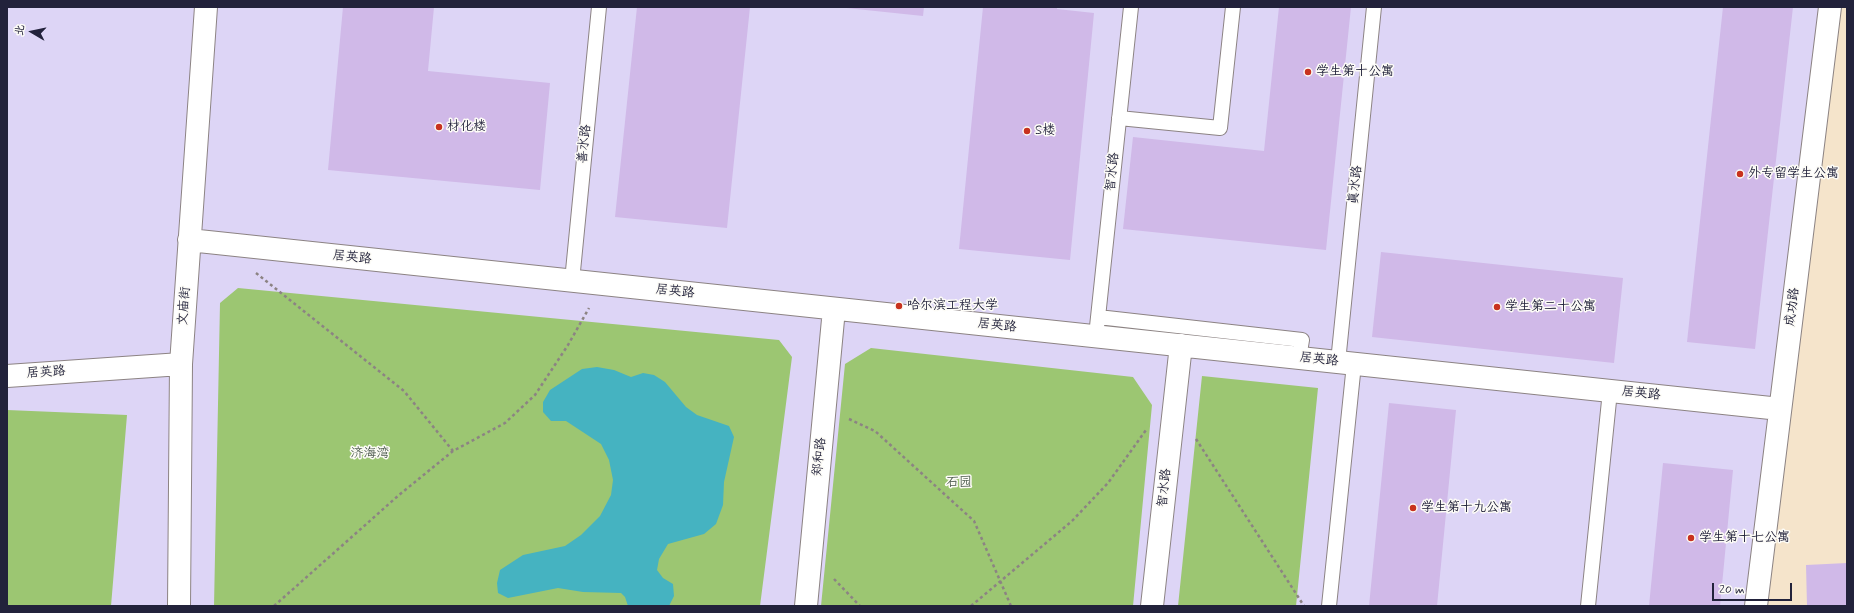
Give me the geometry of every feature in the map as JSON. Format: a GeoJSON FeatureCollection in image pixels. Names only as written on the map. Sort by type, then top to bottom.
{"type":"FeatureCollection","features":[{"type":"Feature","properties":{"kind":"street","name":"文庙街"},"geometry":{"type":"LineString","coordinates":[[179,606],[181,364],[206,7]]}},
{"type":"Feature","properties":{"kind":"street","name":"成功路"},"geometry":{"type":"LineString","coordinates":[[1756,606],[1830,7]]}},
{"type":"Feature","properties":{"kind":"street","name":"居英路"},"geometry":{"type":"LineString","coordinates":[[190,240],[834,309],[1097,327],[1181,345],[1780,409]]}},
{"type":"Feature","properties":{"kind":"street","name":"郑和路"},"geometry":{"type":"LineString","coordinates":[[806,606],[834,309]]}},
{"type":"Feature","properties":{"kind":"street","name":"智水路"},"geometry":{"type":"LineString","coordinates":[[1152,606],[1181,345]]}},
{"type":"Feature","properties":{"kind":"street","name":"居英路"},"geometry":{"type":"LineString","coordinates":[[7,376],[181,364]]}},
{"type":"Feature","properties":{"kind":"lane","name":"善水路"},"geometry":{"type":"LineString","coordinates":[[572,281],[599,7]]}},
{"type":"Feature","properties":{"kind":"lane","name":"智水路"},"geometry":{"type":"LineString","coordinates":[[1097,327],[1131,7]]}},
{"type":"Feature","properties":{"kind":"lane"},"geometry":{"type":"LineString","coordinates":[[1119,118],[1220,128],[1233,7]]}},
{"type":"Feature","properties":{"kind":"lane","name":"真水路"},"geometry":{"type":"LineString","coordinates":[[1329,606],[1346,363],[1374,7]]}},
{"type":"Feature","properties":{"kind":"lane"},"geometry":{"type":"LineString","coordinates":[[1097,327],[1302,340],[1299,358]]}},
{"type":"Feature","properties":{"kind":"lane"},"geometry":{"type":"LineString","coordinates":[[1588,606],[1610,391]]}},
{"type":"Feature","properties":{"kind":"path"},"geometry":{"type":"LineString","coordinates":[[250,268],[404,391],[454,451]]}},
{"type":"Feature","properties":{"kind":"path"},"geometry":{"type":"LineString","coordinates":[[274,606],[399,495],[454,451],[506,423],[535,395],[568,345],[602,284]]}},
{"type":"Feature","properties":{"kind":"path"},"geometry":{"type":"LineString","coordinates":[[824,414],[852,420],[875,431],[974,521],[1011,606]]}},
{"type":"Feature","properties":{"kind":"path"},"geometry":{"type":"LineString","coordinates":[[971,606],[1072,521],[1108,483],[1149,424]]}},
{"type":"Feature","properties":{"kind":"path"},"geometry":{"type":"LineString","coordinates":[[1196,439],[1304,606]]}},
{"type":"Feature","properties":{"kind":"shaded area","name":"哈尔滨工程大学"},"geometry":{"type":"Polygon","coordinates":[[[7,7],[1820,7],[1761,606],[7,606],[7,7]]]}},
{"type":"Feature","properties":{"kind":"green space","name":"济海湾"},"geometry":{"type":"Polygon","coordinates":[[[238,288],[779,340],[792,357],[760,606],[214,606],[220,303],[238,288]]]}},
{"type":"Feature","properties":{"kind":"green space","name":"石园"},"geometry":{"type":"Polygon","coordinates":[[[871,348],[1133,377],[1152,405],[1133,606],[821,606],[845,364],[871,348]]]}},
{"type":"Feature","properties":{"kind":"green space"},"geometry":{"type":"Polygon","coordinates":[[[1202,376],[1318,388],[1296,606],[1178,606],[1202,376]]]}},
{"type":"Feature","properties":{"kind":"green space"},"geometry":{"type":"Polygon","coordinates":[[[7,410],[127,415],[111,606],[7,606],[7,410]]]}},
{"type":"Feature","properties":{"kind":"water"},"geometry":{"type":"Polygon","coordinates":[[[597,367],[614,370],[631,377],[643,373],[654,375],[665,382],[686,407],[697,415],[729,426],[734,437],[724,482],[723,505],[716,524],[704,534],[668,544],[659,559],[657,570],[663,578],[673,584],[674,596],[669,606],[628,606],[625,597],[621,593],[583,592],[558,588],[508,598],[498,593],[497,583],[500,570],[523,555],[565,546],[581,535],[600,516],[611,495],[613,480],[609,460],[601,444],[566,421],[551,421],[543,412],[543,402],[550,390],[582,369],[597,367]]]}},
{"type":"Feature","properties":{"kind":"building","name":"材化楼"},"geometry":{"type":"Polygon","coordinates":[[[343,7],[434,7],[428,71],[550,83],[540,190],[328,170],[343,7]]]}},
{"type":"Feature","properties":{"kind":"building"},"geometry":{"type":"Polygon","coordinates":[[[637,7],[750,7],[727,228],[615,217],[637,7]]]}},
{"type":"Feature","properties":{"kind":"building"},"geometry":{"type":"Polygon","coordinates":[[[837,7],[924,7],[923,16],[837,7]]]}},
{"type":"Feature","properties":{"kind":"building","name":"S楼"},"geometry":{"type":"Polygon","coordinates":[[[983,7],[1057,7],[1057,9],[1094,13],[1070,260],[959,249],[983,7]]]}},
{"type":"Feature","properties":{"kind":"building","name":"学生第十公寓"},"geometry":{"type":"Polygon","coordinates":[[[1279,7],[1351,7],[1326,250],[1123,229],[1133,137],[1264,151],[1279,7]]]}},
{"type":"Feature","properties":{"kind":"building","name":"外专留学生公寓"},"geometry":{"type":"Polygon","coordinates":[[[1723,7],[1793,7],[1755,349],[1687,342],[1723,7]]]}},
{"type":"Feature","properties":{"kind":"building","name":"学生第二十公寓"},"geometry":{"type":"Polygon","coordinates":[[[1381,252],[1623,278],[1614,363],[1372,337],[1381,252]]]}},
{"type":"Feature","properties":{"kind":"building","name":"学生第十九公寓"},"geometry":{"type":"Polygon","coordinates":[[[1389,403],[1456,410],[1437,606],[1369,606],[1389,403]]]}},
{"type":"Feature","properties":{"kind":"building","name":"学生第十七公寓"},"geometry":{"type":"Polygon","coordinates":[[[1663,463],[1733,470],[1720,606],[1649,606],[1663,463]]]}},
{"type":"Feature","properties":{"kind":"building"},"geometry":{"type":"Polygon","coordinates":[[[1847,563],[1847,606],[1807,606],[1806,565],[1847,563]]]}},
{"type":"Feature","properties":{"kind":"place","name":"学生第十公寓"},"geometry":{"type":"Point","coordinates":[1308,72]}},
{"type":"Feature","properties":{"kind":"place","name":"材化楼"},"geometry":{"type":"Point","coordinates":[439,127]}},
{"type":"Feature","properties":{"kind":"place","name":"S楼"},"geometry":{"type":"Point","coordinates":[1027,131]}},
{"type":"Feature","properties":{"kind":"place","name":"外专留学生公寓"},"geometry":{"type":"Point","coordinates":[1740,174]}},
{"type":"Feature","properties":{"kind":"place","name":"哈尔滨工程大学"},"geometry":{"type":"Point","coordinates":[899,306]}},
{"type":"Feature","properties":{"kind":"place","name":"学生第二十公寓"},"geometry":{"type":"Point","coordinates":[1497,307]}},
{"type":"Feature","properties":{"kind":"place","name":"学生第十九公寓"},"geometry":{"type":"Point","coordinates":[1413,508]}},
{"type":"Feature","properties":{"kind":"place","name":"学生第十七公寓"},"geometry":{"type":"Point","coordinates":[1691,538]}}]}
